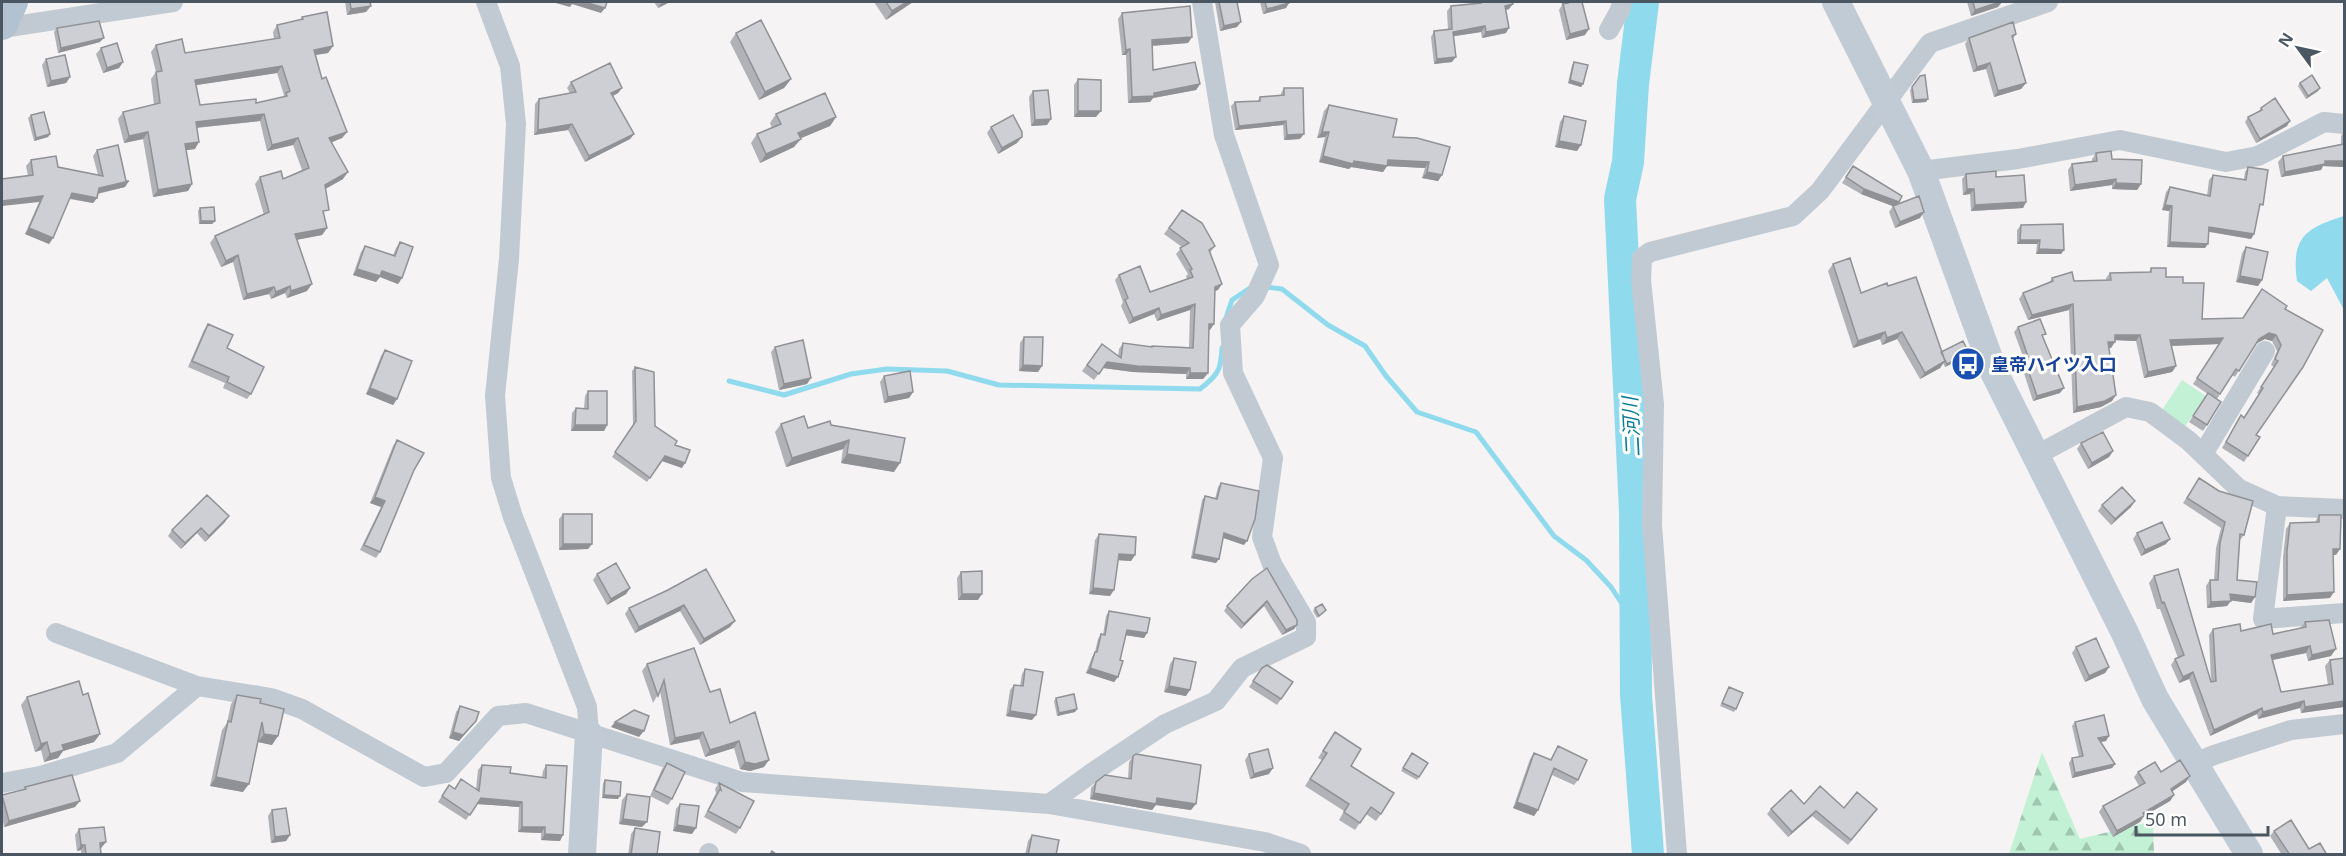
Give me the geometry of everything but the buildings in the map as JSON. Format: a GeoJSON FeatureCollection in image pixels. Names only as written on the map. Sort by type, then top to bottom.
{"type":"FeatureCollection","features":[{"type":"Feature","properties":{"kind":"main road"},"geometry":{"type":"LineString","coordinates":[[2,26],[12,2]]}},
{"type":"Feature","properties":{"kind":"street"},"geometry":{"type":"LineString","coordinates":[[2,26],[173,2]]}},
{"type":"Feature","properties":{"kind":"street"},"geometry":{"type":"LineString","coordinates":[[486,2],[510,66],[516,124],[509,259],[495,396],[501,478],[513,518],[587,707],[589,734],[582,855]]}},
{"type":"Feature","properties":{"kind":"street"},"geometry":{"type":"LineString","coordinates":[[1049,804],[1165,724],[1216,701],[1242,668],[1306,637],[1306,622],[1272,564],[1262,537],[1273,458],[1233,373],[1230,325],[1255,296],[1269,265],[1224,135],[1202,2]]}},
{"type":"Feature","properties":{"kind":"street"},"geometry":{"type":"LineString","coordinates":[[1609,30],[1622,2]]}},
{"type":"Feature","properties":{"kind":"street"},"geometry":{"type":"LineString","coordinates":[[1836,2],[1921,171],[1994,372],[2124,631],[2155,699],[2249,855]]}},
{"type":"Feature","properties":{"kind":"street"},"geometry":{"type":"LineString","coordinates":[[1677,855],[1678,844],[1652,525],[1654,404],[1641,280],[1642,258],[1650,252],[1793,216],[1820,191],[1930,44],[2048,2]]}},
{"type":"Feature","properties":{"kind":"street"},"geometry":{"type":"LineString","coordinates":[[1921,171],[2018,159],[2120,140],[2226,162],[2258,156],[2324,122],[2344,124]]}},
{"type":"Feature","properties":{"kind":"street"},"geometry":{"type":"LineString","coordinates":[[2203,454],[2265,351]]}},
{"type":"Feature","properties":{"kind":"street"},"geometry":{"type":"LineString","coordinates":[[2036,456],[2126,407],[2150,412],[2203,454],[2239,489],[2277,506],[2344,509]]}},
{"type":"Feature","properties":{"kind":"street"},"geometry":{"type":"LineString","coordinates":[[2277,506],[2263,619],[2344,613]]}},
{"type":"Feature","properties":{"kind":"street"},"geometry":{"type":"LineString","coordinates":[[56,633],[198,686],[271,698],[302,709],[424,777],[446,773],[498,716],[526,713],[742,782],[1049,804],[1265,842],[1300,855]]}},
{"type":"Feature","properties":{"kind":"street"},"geometry":{"type":"LineString","coordinates":[[2,783],[40,776],[117,753],[198,686]]}},
{"type":"Feature","properties":{"kind":"street"},"geometry":{"type":"LineString","coordinates":[[2195,764],[2214,755],[2290,730],[2344,724]]}},
{"type":"Feature","properties":{"kind":"green space"},"geometry":{"type":"Polygon","coordinates":[[[2182,380],[2206,396],[2181,432],[2158,416],[2182,380]]]}},
{"type":"Feature","properties":{"kind":"green space"},"geometry":{"type":"Polygon","coordinates":[[[2042,752],[2080,839],[2153,821],[2154,854],[2009,854],[2042,752]]]}},
{"type":"Feature","properties":{"kind":"water"},"geometry":{"type":"Polygon","coordinates":[[[2344,216],[2344,310],[2327,278],[2311,291],[2297,281],[2296,254],[2299,245],[2310,231],[2319,225],[2344,216]]]}},
{"type":"Feature","properties":{"kind":"waterway","name":"二河川"},"geometry":{"type":"LineString","coordinates":[[1643,2],[1633,84],[1628,162],[1620,199],[1635,512],[1636,695],[1648,854]]}},
{"type":"Feature","properties":{"kind":"waterway"},"geometry":{"type":"LineString","coordinates":[[1226,318],[1232,300],[1253,286]]}},
{"type":"Feature","properties":{"kind":"waterway"},"geometry":{"type":"LineString","coordinates":[[1265,287],[1282,289],[1328,325],[1365,346],[1386,376],[1417,412],[1476,432],[1554,536],[1586,560],[1611,587],[1636,625]]}},
{"type":"Feature","properties":{"kind":"waterway"},"geometry":{"type":"LineString","coordinates":[[729,381],[784,395],[851,374],[887,369],[947,371],[999,385],[1200,389],[1217,372],[1221,362],[1222,348]]}},
{"type":"Feature","properties":{"kind":"place","name":"皇帝ハイツ入口"},"geometry":{"type":"Point","coordinates":[1968,364]}}]}
